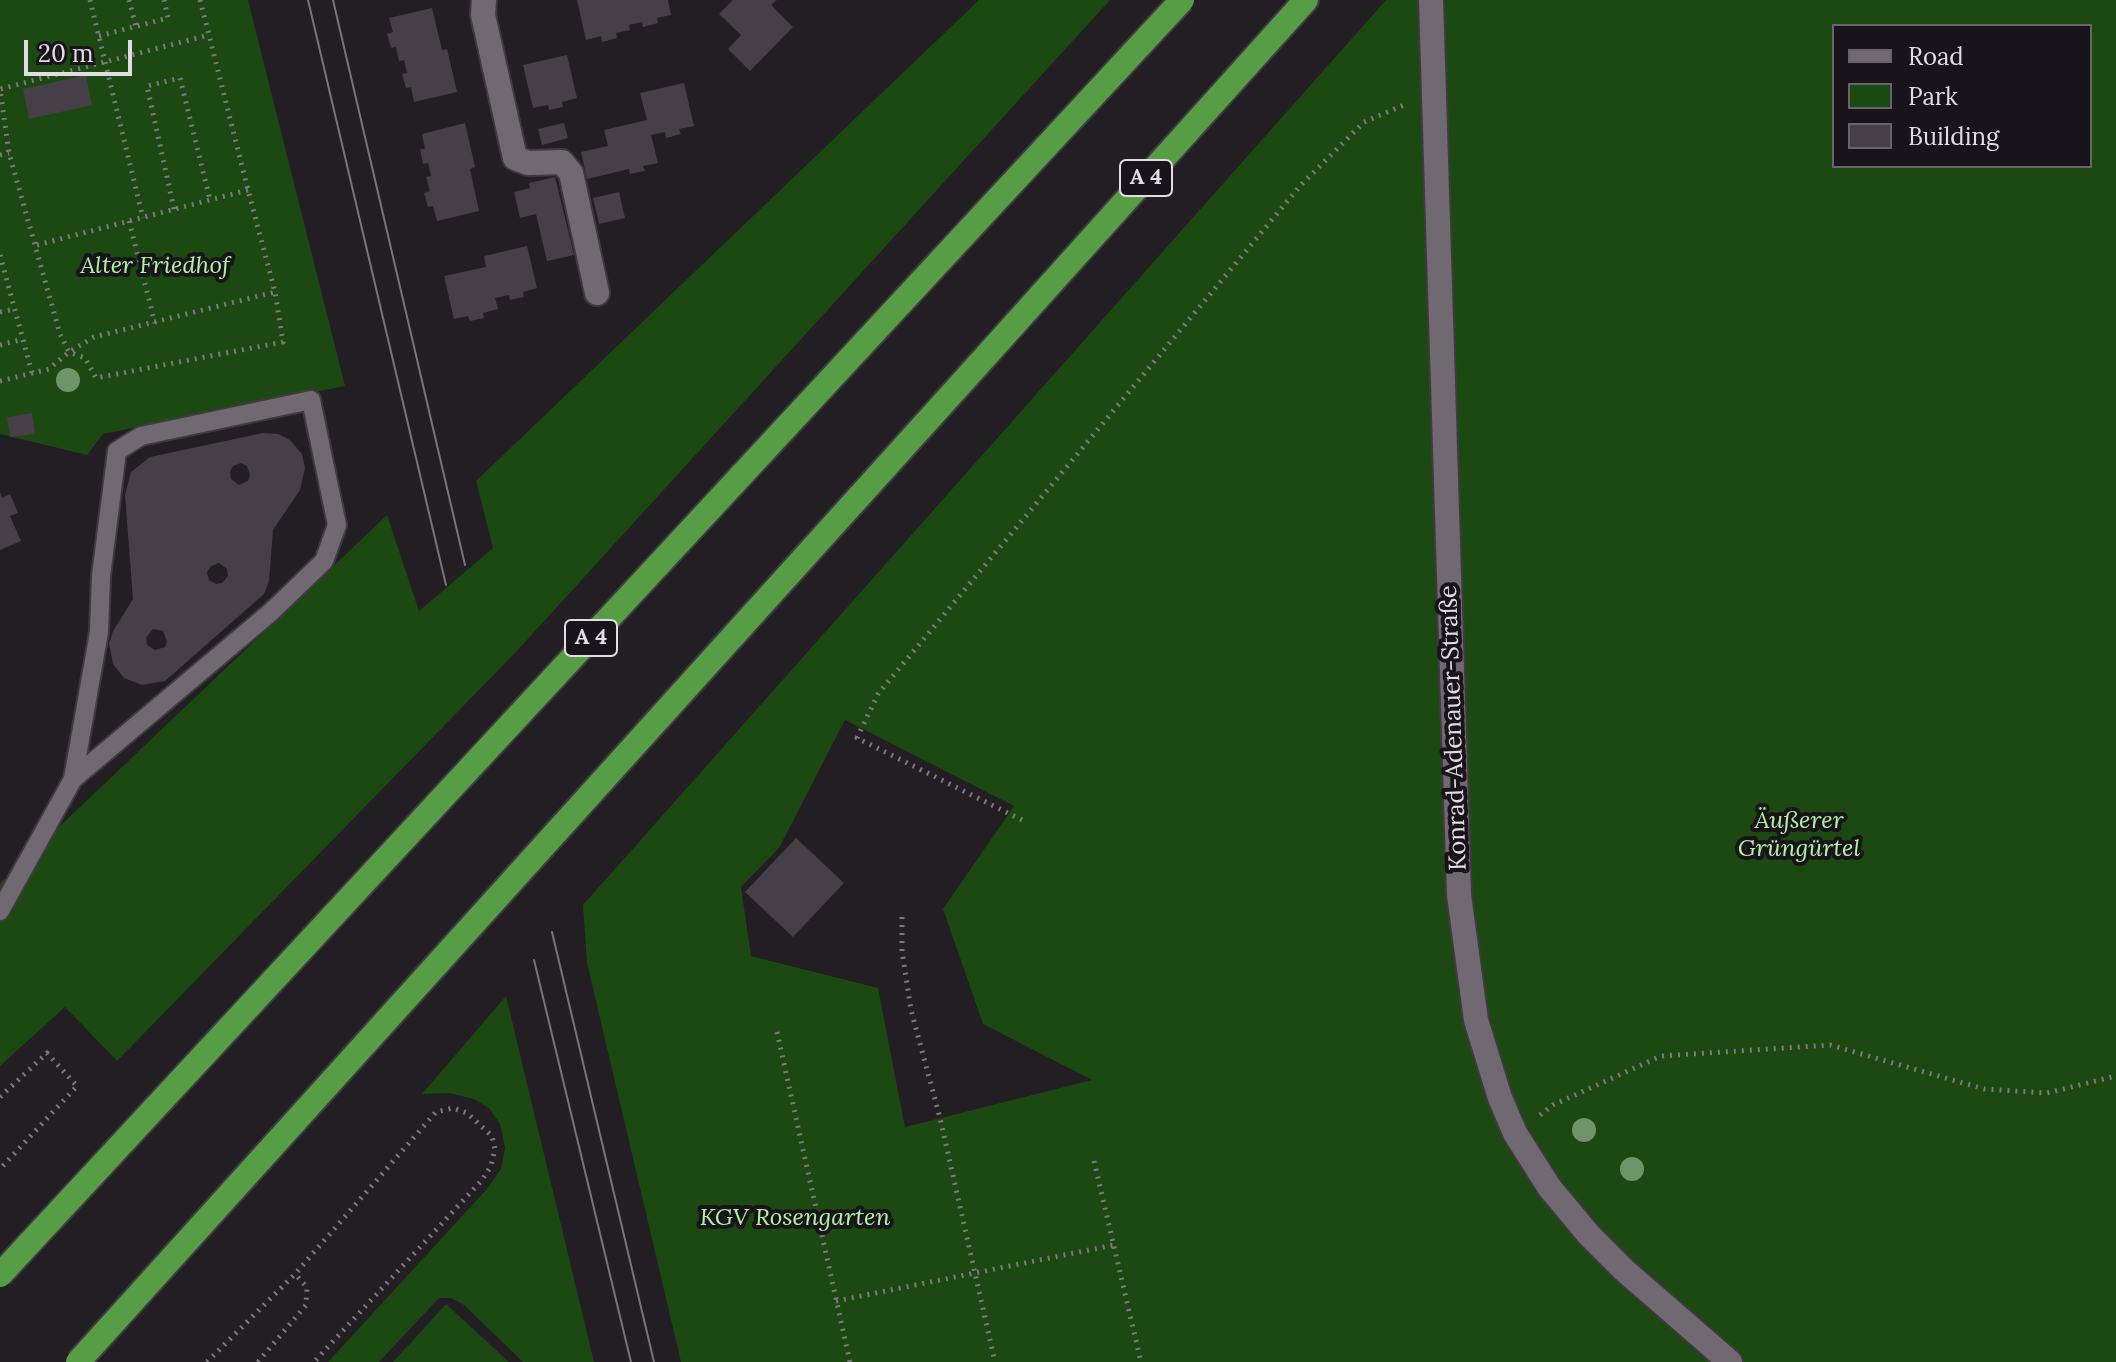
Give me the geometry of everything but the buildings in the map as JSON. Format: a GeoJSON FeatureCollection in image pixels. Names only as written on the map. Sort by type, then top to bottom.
{"type":"FeatureCollection","features":[{"type":"Feature","properties":{"kind":"highway","name":"A 4"},"geometry":{"type":"LineString","coordinates":[[0,1275],[1182,0]]}},
{"type":"Feature","properties":{"kind":"highway","name":"A 4"},"geometry":{"type":"LineString","coordinates":[[78,1362],[1306,0]]}},
{"type":"Feature","properties":{"kind":"street"},"geometry":{"type":"LineString","coordinates":[[484,0],[483,15],[515,158],[528,163],[562,162],[571,173],[597,293]]}},
{"type":"Feature","properties":{"kind":"street","name":"Konrad-Adenauer-Straße"},"geometry":{"type":"LineString","coordinates":[[1431,0],[1459,895],[1476,1020],[1500,1098],[1515,1133],[1549,1187],[1589,1235],[1688,1328],[1730,1362]]}},
{"type":"Feature","properties":{"kind":"lane"},"geometry":{"type":"LineString","coordinates":[[0,911],[73,779],[99,632],[101,576],[117,451],[141,436],[311,400],[337,525],[324,561],[271,612],[73,779]]}},
{"type":"Feature","properties":{"kind":"path"},"geometry":{"type":"LineString","coordinates":[[90,0],[143,218]]}},
{"type":"Feature","properties":{"kind":"path"},"geometry":{"type":"LineString","coordinates":[[129,0],[136,27]]}},
{"type":"Feature","properties":{"kind":"path"},"geometry":{"type":"LineString","coordinates":[[99,36],[168,18],[164,0]]}},
{"type":"Feature","properties":{"kind":"path"},"geometry":{"type":"LineString","coordinates":[[200,0],[209,35],[248,190],[275,292],[283,342],[96,378],[85,358],[69,352],[60,334],[9,153],[0,89],[209,35]]}},
{"type":"Feature","properties":{"kind":"path"},"geometry":{"type":"LineString","coordinates":[[174,209],[147,86],[180,78],[210,200]]}},
{"type":"Feature","properties":{"kind":"path"},"geometry":{"type":"LineString","coordinates":[[1022,820],[857,738],[878,694],[1300,186],[1364,122],[1434,92]]}},
{"type":"Feature","properties":{"kind":"path"},"geometry":{"type":"LineString","coordinates":[[0,155],[9,153]]}},
{"type":"Feature","properties":{"kind":"path"},"geometry":{"type":"LineString","coordinates":[[37,245],[248,190]]}},
{"type":"Feature","properties":{"kind":"path"},"geometry":{"type":"LineString","coordinates":[[129,221],[155,323]]}},
{"type":"Feature","properties":{"kind":"path"},"geometry":{"type":"LineString","coordinates":[[0,255],[3,280],[15,309],[32,373]]}},
{"type":"Feature","properties":{"kind":"path"},"geometry":{"type":"LineString","coordinates":[[0,381],[49,369],[94,337],[275,292]]}},
{"type":"Feature","properties":{"kind":"path"},"geometry":{"type":"LineString","coordinates":[[0,312],[15,309]]}},
{"type":"Feature","properties":{"kind":"path"},"geometry":{"type":"LineString","coordinates":[[0,345],[23,339]]}},
{"type":"Feature","properties":{"kind":"path"},"geometry":{"type":"LineString","coordinates":[[902,917],[902,951],[911,1010],[940,1118],[995,1362]]}},
{"type":"Feature","properties":{"kind":"path"},"geometry":{"type":"LineString","coordinates":[[777,1032],[850,1362]]}},
{"type":"Feature","properties":{"kind":"path"},"geometry":{"type":"LineString","coordinates":[[1515,1133],[1553,1105],[1661,1056],[1830,1045],[1984,1089],[2047,1093],[2116,1076]]}},
{"type":"Feature","properties":{"kind":"path"},"geometry":{"type":"LineString","coordinates":[[0,1097],[47,1053],[77,1086],[0,1169]]}},
{"type":"Feature","properties":{"kind":"path"},"geometry":{"type":"LineString","coordinates":[[207,1362],[295,1274],[436,1112],[453,1108],[467,1113],[492,1136],[495,1149],[491,1166],[482,1180],[314,1362]]}},
{"type":"Feature","properties":{"kind":"path"},"geometry":{"type":"LineString","coordinates":[[1094,1161],[1141,1362]]}},
{"type":"Feature","properties":{"kind":"path"},"geometry":{"type":"LineString","coordinates":[[836,1301],[1114,1245]]}},
{"type":"Feature","properties":{"kind":"path"},"geometry":{"type":"LineString","coordinates":[[258,1362],[306,1305],[307,1287],[295,1274]]}},
{"type":"Feature","properties":{"kind":"green space","name":"Alter Friedhof"},"geometry":{"type":"Polygon","coordinates":[[[0,0],[248,0],[345,386],[103,434],[87,455],[0,434],[0,0]]]}},
{"type":"Feature","properties":{"kind":"green space"},"geometry":{"type":"Polygon","coordinates":[[[979,0],[1110,0],[516,652],[117,1061],[65,1007],[0,1066],[0,883],[387,515],[419,611],[493,548],[476,481],[979,0]]]}},
{"type":"Feature","properties":{"kind":"green space"},"geometry":{"type":"Polygon","coordinates":[[[1386,0],[2116,0],[2116,1362],[681,1362],[587,963],[583,905],[1386,0]],[[845,720],[779,848],[741,887],[751,956],[878,988],[905,1127],[1092,1080],[983,1024],[943,909],[1014,806],[845,720]]]}},
{"type":"Feature","properties":{"kind":"green space"},"geometry":{"type":"Polygon","coordinates":[[[506,996],[594,1362],[523,1362],[464,1305],[451,1298],[439,1298],[379,1362],[328,1362],[486,1190],[501,1169],[505,1148],[500,1124],[489,1108],[474,1099],[449,1093],[422,1094],[506,996]]]}},
{"type":"Feature","properties":{"kind":"green space"},"geometry":{"type":"Polygon","coordinates":[[[446,1304],[509,1362],[393,1362],[446,1304]]]}},
{"type":"Feature","properties":{"kind":"tram line"},"geometry":{"type":"LineString","coordinates":[[308,0],[446,585]]}},
{"type":"Feature","properties":{"kind":"tram line"},"geometry":{"type":"LineString","coordinates":[[333,0],[465,565]]}},
{"type":"Feature","properties":{"kind":"tram line"},"geometry":{"type":"LineString","coordinates":[[552,932],[654,1362]]}},
{"type":"Feature","properties":{"kind":"tram line"},"geometry":{"type":"LineString","coordinates":[[534,960],[631,1362]]}},
{"type":"Feature","properties":{"kind":"park label","name":"Äußerer Grüngürtel"},"geometry":{"type":"Point","coordinates":[1799,835]}},
{"type":"Feature","properties":{"kind":"park label","name":"KGV Rosengarten"},"geometry":{"type":"Point","coordinates":[795,1218]}}]}
